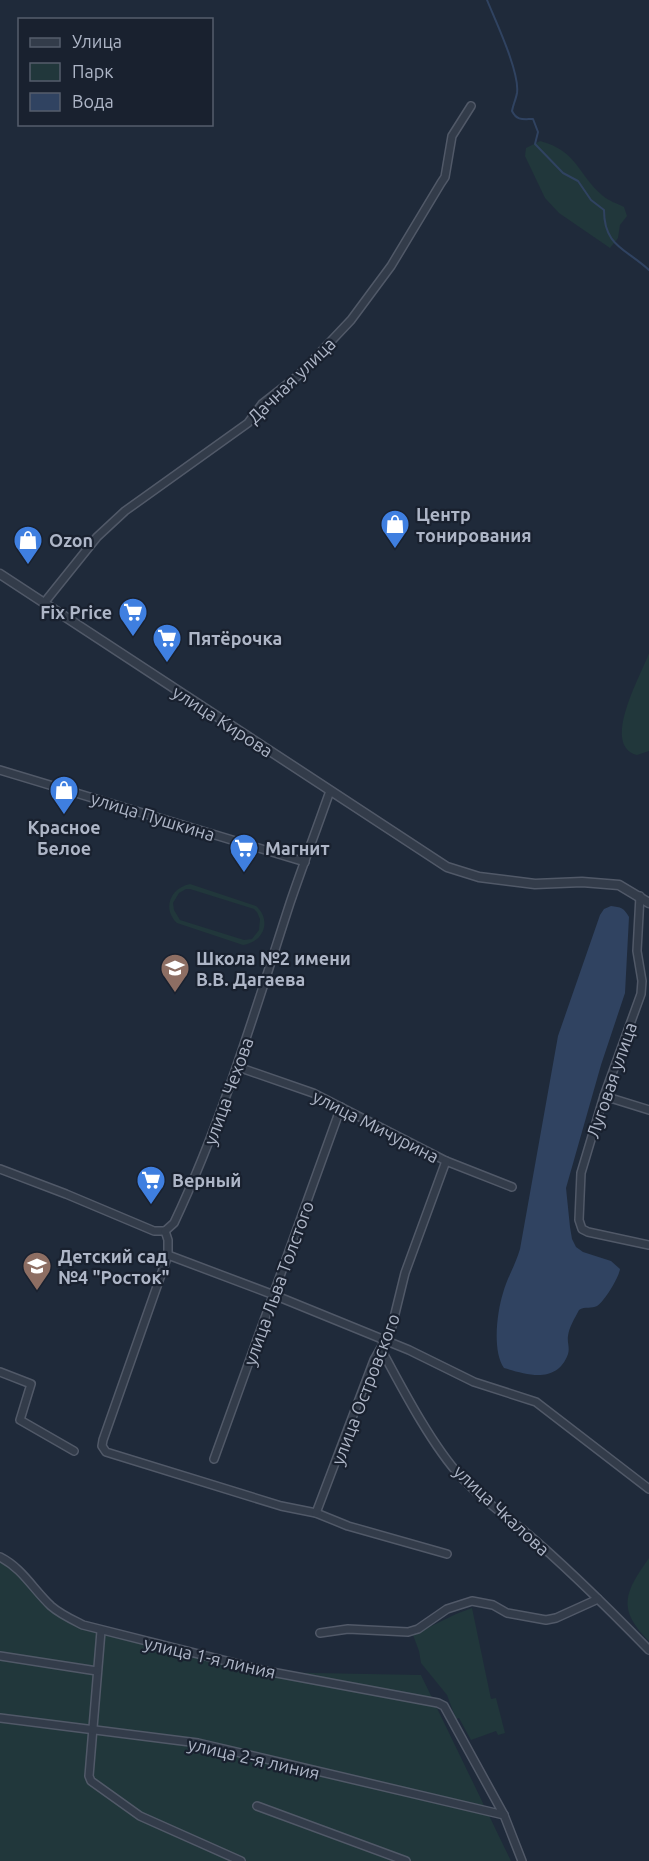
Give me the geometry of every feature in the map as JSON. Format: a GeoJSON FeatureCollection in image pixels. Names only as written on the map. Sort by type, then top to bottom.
{"type":"FeatureCollection","features":[{"type":"Feature","properties":{"kind":"street","name":"Дачная улица"},"geometry":{"type":"LineString","coordinates":[[44,603],[97,537],[125,511],[248,423],[262,404],[299,375],[351,320],[391,267],[445,177],[452,136],[471,106]]}},
{"type":"Feature","properties":{"kind":"street","name":"улица Кирова"},"geometry":{"type":"LineString","coordinates":[[0,574],[447,867],[479,877],[535,884],[582,882],[619,885],[649,903]]}},
{"type":"Feature","properties":{"kind":"street","name":"улица Пушкина"},"geometry":{"type":"LineString","coordinates":[[0,770],[305,862]]}},
{"type":"Feature","properties":{"kind":"street","name":"улица Чехова"},"geometry":{"type":"LineString","coordinates":[[165,1231],[174,1222],[202,1161],[238,1067],[330,791]]}},
{"type":"Feature","properties":{"kind":"street","name":"Луговая улица"},"geometry":{"type":"LineString","coordinates":[[640,896],[637,951],[642,981],[640,994],[604,1096],[579,1182],[579,1220],[582,1229],[588,1232],[649,1245]]}},
{"type":"Feature","properties":{"kind":"street","name":"улица Мичурина"},"geometry":{"type":"LineString","coordinates":[[238,1067],[313,1093],[446,1161],[512,1187]]}},
{"type":"Feature","properties":{"kind":"street"},"geometry":{"type":"LineString","coordinates":[[604,1096],[649,1110]]}},
{"type":"Feature","properties":{"kind":"street","name":"улица Льва Толстого"},"geometry":{"type":"LineString","coordinates":[[214,1459],[341,1107]]}},
{"type":"Feature","properties":{"kind":"street","name":"улица Островского"},"geometry":{"type":"LineString","coordinates":[[316,1513],[374,1360],[386,1341],[405,1273],[446,1161]]}},
{"type":"Feature","properties":{"kind":"street"},"geometry":{"type":"LineString","coordinates":[[0,1170],[66,1194],[154,1231],[165,1231],[168,1240],[168,1255],[103,1440],[102,1446],[106,1452],[447,1554]]}},
{"type":"Feature","properties":{"kind":"street"},"geometry":{"type":"LineString","coordinates":[[168,1255],[409,1350],[474,1382],[536,1402],[649,1489]]}},
{"type":"Feature","properties":{"kind":"street","name":"улица Чкалова"},"geometry":{"type":"LineString","coordinates":[[381,1349],[432,1436],[461,1477],[598,1599],[649,1650]]}},
{"type":"Feature","properties":{"kind":"street"},"geometry":{"type":"LineString","coordinates":[[0,1372],[32,1386],[20,1420],[74,1451]]}},
{"type":"Feature","properties":{"kind":"street","name":"улица 1-я линия"},"geometry":{"type":"LineString","coordinates":[[0,1557],[20,1571],[62,1615],[101,1631],[266,1671],[444,1706],[504,1815]]}},
{"type":"Feature","properties":{"kind":"street"},"geometry":{"type":"LineString","coordinates":[[320,1633],[348,1629],[408,1632],[418,1629],[447,1609],[472,1601],[493,1605],[507,1613],[546,1620],[556,1618],[598,1599]]}},
{"type":"Feature","properties":{"kind":"street"},"geometry":{"type":"LineString","coordinates":[[101,1631],[92,1730],[89,1776],[91,1781],[140,1816],[241,1861]]}},
{"type":"Feature","properties":{"kind":"street"},"geometry":{"type":"LineString","coordinates":[[0,1656],[97,1671]]}},
{"type":"Feature","properties":{"kind":"street","name":"улица 2-я линия"},"geometry":{"type":"LineString","coordinates":[[0,1718],[198,1743],[504,1815]]}},
{"type":"Feature","properties":{"kind":"street"},"geometry":{"type":"LineString","coordinates":[[257,1806],[406,1861]]}},
{"type":"Feature","properties":{"kind":"street"},"geometry":{"type":"LineString","coordinates":[[504,1815],[522,1861]]}},
{"type":"Feature","properties":{"kind":"green space"},"geometry":{"type":"Polygon","coordinates":[[[540,141],[553,145],[570,157],[594,188],[610,201],[624,207],[627,216],[620,225],[618,238],[610,248],[559,213],[545,198],[525,156],[526,148],[540,141]]]}},
{"type":"Feature","properties":{"kind":"green space"},"geometry":{"type":"Polygon","coordinates":[[[649,653],[649,751],[637,755],[627,749],[622,738],[623,724],[626,708],[649,653]]]}},
{"type":"Feature","properties":{"kind":"green space"},"geometry":{"type":"Polygon","coordinates":[[[190,884],[256,906],[264,918],[261,935],[256,940],[243,945],[177,923],[172,917],[169,906],[173,894],[183,886],[190,884]],[[190,889],[179,893],[173,903],[180,920],[244,940],[252,939],[259,930],[260,919],[254,909],[190,889]]]}},
{"type":"Feature","properties":{"kind":"green space"},"geometry":{"type":"Polygon","coordinates":[[[0,1552],[65,1618],[261,1672],[421,1675],[511,1861],[0,1861],[0,1552]]]}},
{"type":"Feature","properties":{"kind":"green space"},"geometry":{"type":"Polygon","coordinates":[[[649,1558],[649,1641],[632,1619],[628,1610],[628,1600],[634,1581],[649,1558]]]}},
{"type":"Feature","properties":{"kind":"green space"},"geometry":{"type":"Polygon","coordinates":[[[472,1608],[491,1699],[496,1698],[505,1733],[498,1735],[496,1731],[471,1740],[459,1718],[456,1719],[447,1695],[421,1663],[413,1635],[472,1608]]]}},
{"type":"Feature","properties":{"kind":"water"},"geometry":{"type":"Polygon","coordinates":[[[611,906],[622,908],[629,917],[625,993],[601,1065],[566,1188],[572,1239],[576,1247],[583,1252],[611,1261],[620,1269],[611,1289],[600,1303],[595,1307],[579,1310],[570,1329],[569,1352],[563,1364],[557,1370],[549,1373],[532,1375],[504,1368],[500,1361],[497,1342],[499,1310],[520,1249],[558,1036],[600,915],[604,909],[611,906]]]}},
{"type":"Feature","properties":{"kind":"waterway"},"geometry":{"type":"LineString","coordinates":[[487,0],[515,72],[517,93],[512,111],[521,119],[533,119],[538,132],[535,144],[563,173],[578,181],[591,200],[604,210],[605,222],[612,239],[649,270]]}},
{"type":"Feature","properties":{"kind":"place","name":"Центр тонирования"},"geometry":{"type":"Point","coordinates":[395,550]}},
{"type":"Feature","properties":{"kind":"place","name":"Ozon"},"geometry":{"type":"Point","coordinates":[28,566]}},
{"type":"Feature","properties":{"kind":"place","name":"Fix Price"},"geometry":{"type":"Point","coordinates":[133,638]}},
{"type":"Feature","properties":{"kind":"place","name":"Пятёрочка"},"geometry":{"type":"Point","coordinates":[167,664]}},
{"type":"Feature","properties":{"kind":"place","name":"Красное Белое"},"geometry":{"type":"Point","coordinates":[64,816]}},
{"type":"Feature","properties":{"kind":"place","name":"Магнит"},"geometry":{"type":"Point","coordinates":[244,874]}},
{"type":"Feature","properties":{"kind":"place","name":"Школа №2 имени В.В. Дагаева"},"geometry":{"type":"Point","coordinates":[175,994]}},
{"type":"Feature","properties":{"kind":"place","name":"Верный"},"geometry":{"type":"Point","coordinates":[151,1206]}},
{"type":"Feature","properties":{"kind":"place","name":"Детский сад №4 \"Росток\""},"geometry":{"type":"Point","coordinates":[37,1292]}}]}
